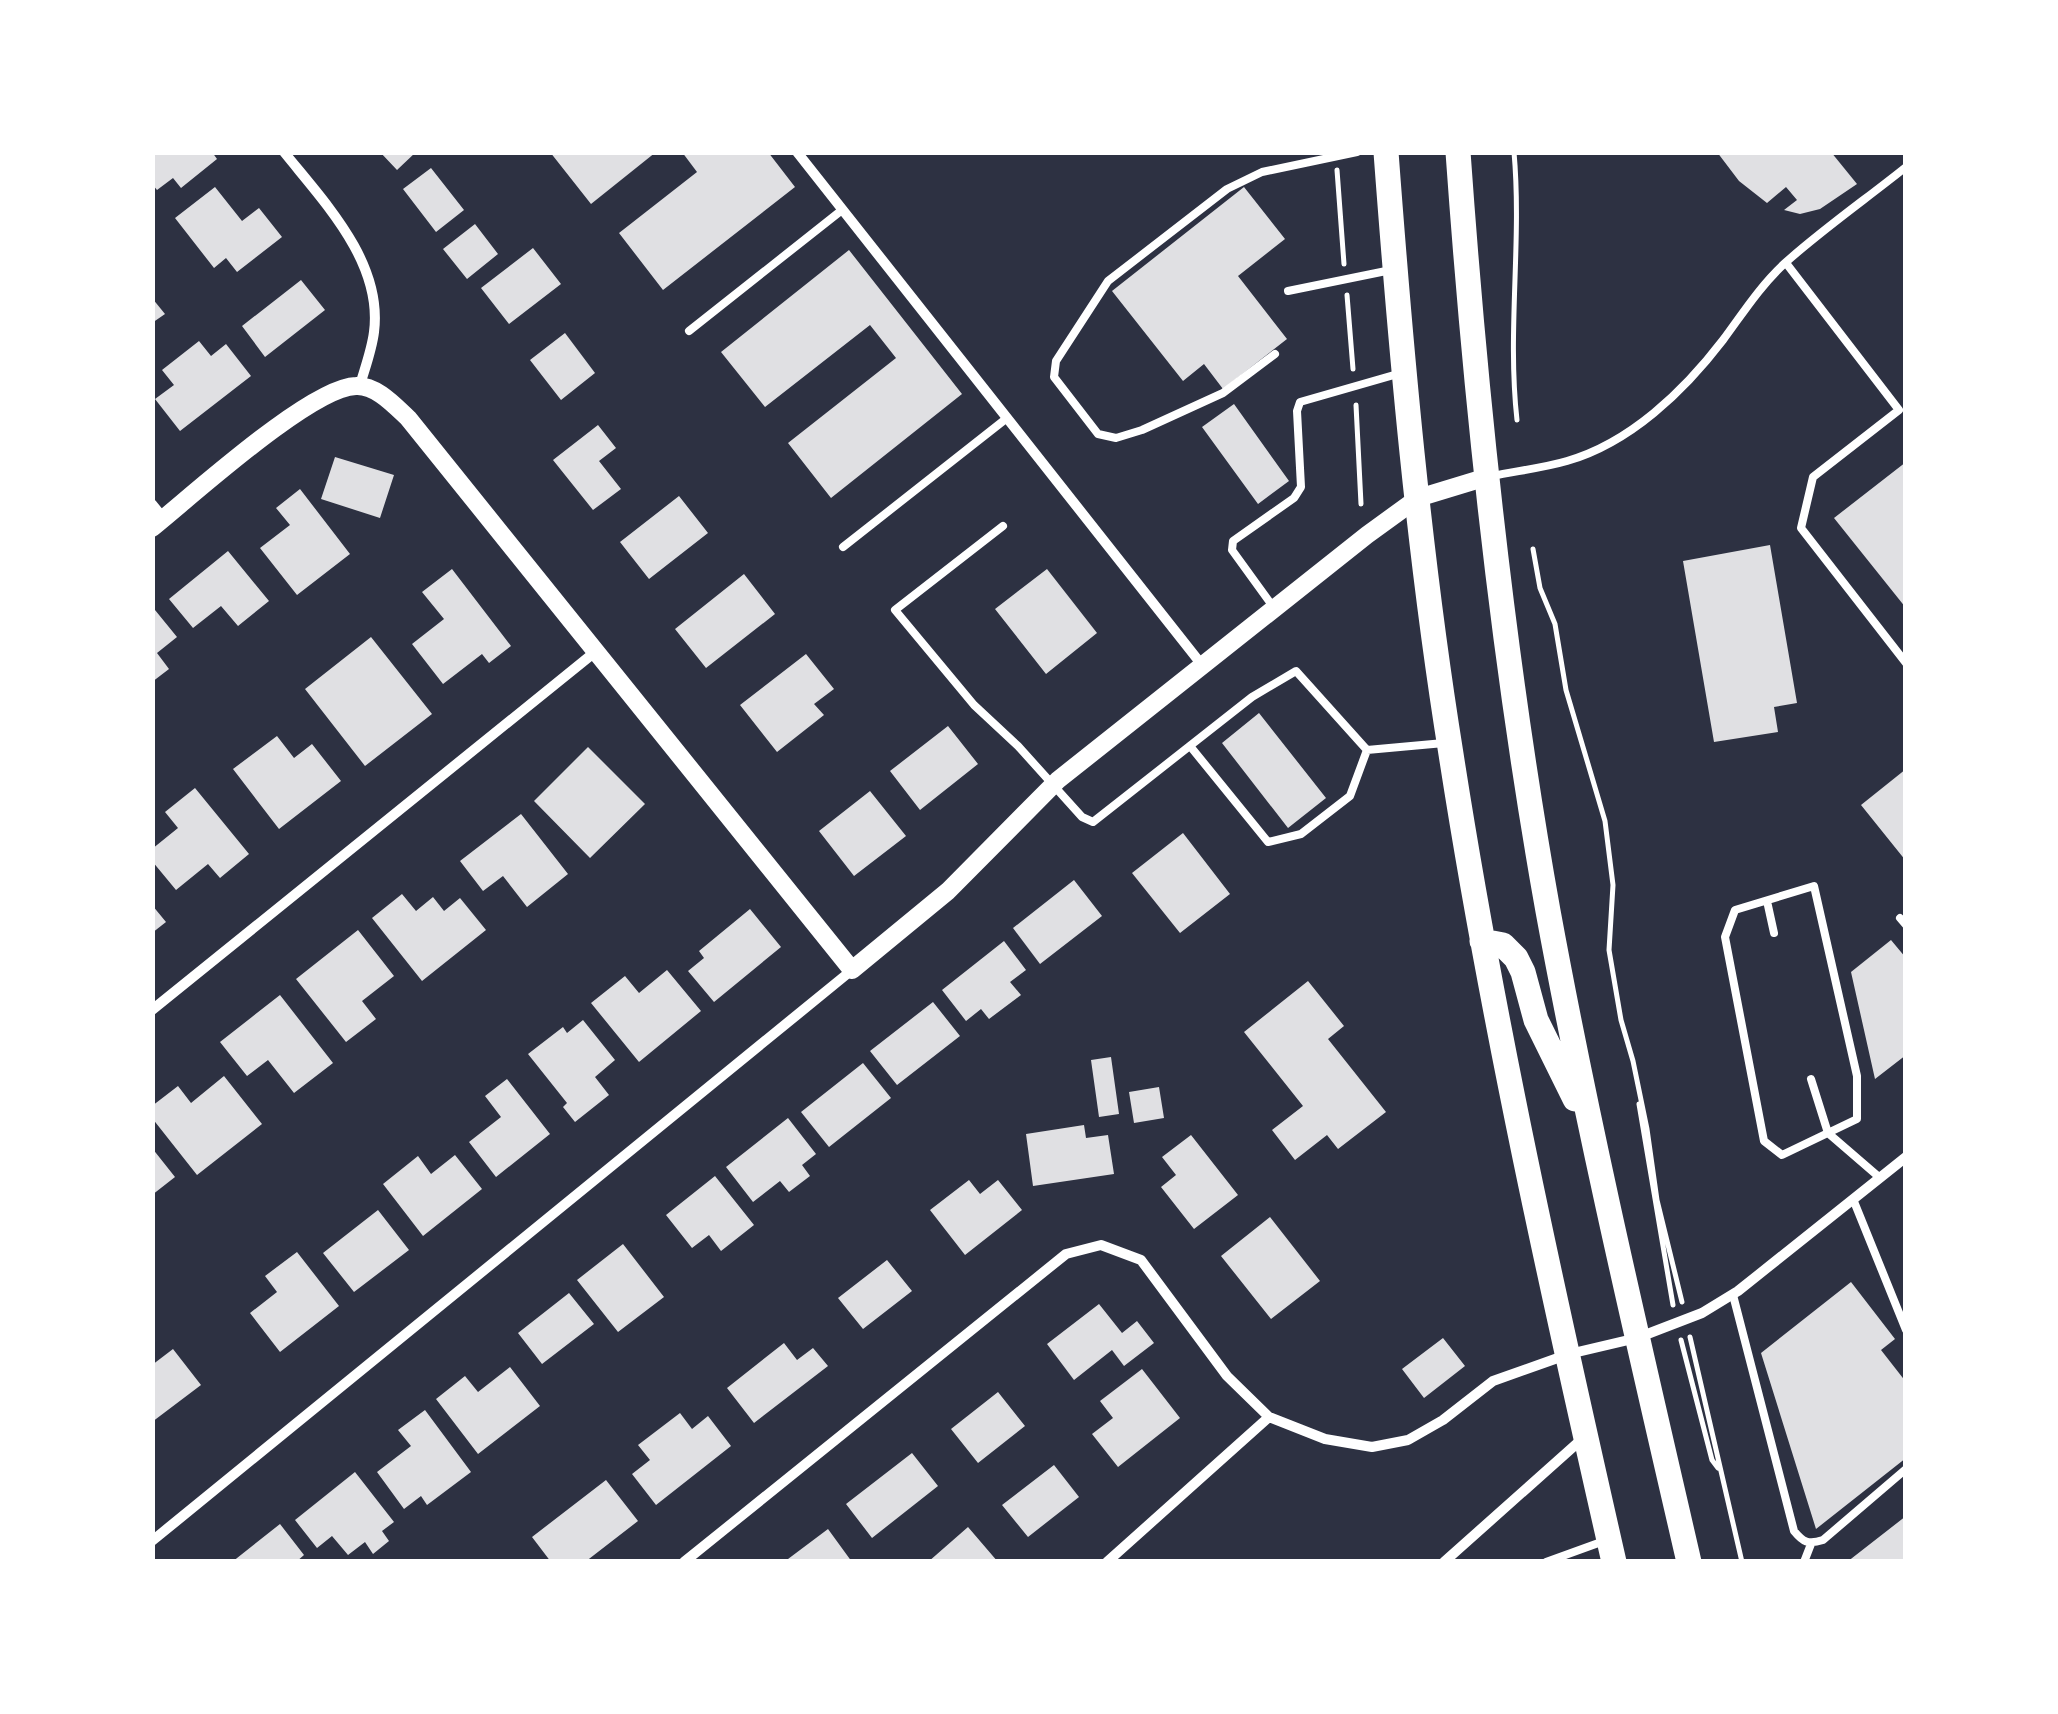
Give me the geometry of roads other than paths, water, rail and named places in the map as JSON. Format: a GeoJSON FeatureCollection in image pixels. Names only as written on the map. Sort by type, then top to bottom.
{"type":"FeatureCollection","features":[{"type":"Feature","properties":{"kind":"main road"},"geometry":{"type":"LineString","coordinates":[[1386,152],[1418,498],[1449,742],[1482,941],[1522,1144],[1611,1551]]}},
{"type":"Feature","properties":{"kind":"main road"},"geometry":{"type":"LineString","coordinates":[[1458,152],[1487,477],[1519,731],[1548,909],[1590,1130],[1688,1562]]}},
{"type":"Feature","properties":{"kind":"main road"},"geometry":{"type":"LineString","coordinates":[[1482,941],[1503,945],[1516,958],[1536,1020],[1590,1130]]}},
{"type":"Feature","properties":{"kind":"street"},"geometry":{"type":"LineString","coordinates":[[284,152],[338,220],[362,264],[373,299],[375,331],[360,385]]}},
{"type":"Feature","properties":{"kind":"street"},"geometry":{"type":"LineString","coordinates":[[796,152],[1202,665]]}},
{"type":"Feature","properties":{"kind":"street"},"geometry":{"type":"LineString","coordinates":[[156,517],[304,406],[334,389],[360,385],[387,398],[408,418],[852,970]]}},
{"type":"Feature","properties":{"kind":"street"},"geometry":{"type":"LineString","coordinates":[[152,1541],[948,890],[1053,785],[1202,665],[1418,498],[1487,477]]}},
{"type":"Feature","properties":{"kind":"street"},"geometry":{"type":"LineString","coordinates":[[152,1010],[595,652]]}},
{"type":"Feature","properties":{"kind":"street"},"geometry":{"type":"LineString","coordinates":[[684,1562],[1066,1254],[1101,1245],[1141,1260],[1227,1376],[1268,1417],[1325,1439],[1372,1447],[1408,1440],[1443,1420],[1494,1381],[1569,1354],[1637,1338],[1702,1313],[1733,1294],[1906,1157]]}},
{"type":"Feature","properties":{"kind":"street"},"geometry":{"type":"LineString","coordinates":[[1106,1562],[1268,1417]]}},
{"type":"Feature","properties":{"kind":"street"},"geometry":{"type":"LineString","coordinates":[[1444,1562],[1585,1436]]}},
{"type":"Feature","properties":{"kind":"lane"},"geometry":{"type":"LineString","coordinates":[[1275,354],[1223,393],[1116,438],[1098,434],[1054,376],[1056,362],[1108,281],[1243,178],[1357,152]]}},
{"type":"Feature","properties":{"kind":"lane"},"geometry":{"type":"LineString","coordinates":[[1487,477],[1566,462],[1607,445],[1640,423],[1689,381],[1724,340],[1747,304],[1786,263],[1906,167]]}},
{"type":"Feature","properties":{"kind":"lane"},"geometry":{"type":"LineString","coordinates":[[690,331],[842,210]]}},
{"type":"Feature","properties":{"kind":"lane"},"geometry":{"type":"LineString","coordinates":[[1786,263],[1899,410],[1814,477],[1802,528],[1906,663]]}},
{"type":"Feature","properties":{"kind":"lane"},"geometry":{"type":"LineString","coordinates":[[1288,292],[1395,269]]}},
{"type":"Feature","properties":{"kind":"lane"},"geometry":{"type":"LineString","coordinates":[[1274,608],[1232,550],[1233,541],[1294,498],[1302,487],[1297,411],[1300,402],[1405,372]]}},
{"type":"Feature","properties":{"kind":"lane"},"geometry":{"type":"LineString","coordinates":[[843,546],[1006,418]]}},
{"type":"Feature","properties":{"kind":"lane"},"geometry":{"type":"LineString","coordinates":[[1003,526],[895,610],[974,705],[1018,746],[1082,818],[1094,822],[1252,696],[1296,671],[1367,750]]}},
{"type":"Feature","properties":{"kind":"lane"},"geometry":{"type":"LineString","coordinates":[[1367,750],[1449,742]]}},
{"type":"Feature","properties":{"kind":"lane"},"geometry":{"type":"LineString","coordinates":[[1190,746],[1268,842],[1301,834],[1350,796],[1367,750]]}},
{"type":"Feature","properties":{"kind":"lane"},"geometry":{"type":"LineString","coordinates":[[1814,886],[1857,1076],[1857,1120],[1782,1155],[1764,1141],[1725,937],[1735,910],[1766,901],[1814,886]]}},
{"type":"Feature","properties":{"kind":"lane"},"geometry":{"type":"LineString","coordinates":[[1766,901],[1774,933]]}},
{"type":"Feature","properties":{"kind":"lane"},"geometry":{"type":"LineString","coordinates":[[1811,1080],[1828,1133],[1879,1177]]}},
{"type":"Feature","properties":{"kind":"lane"},"geometry":{"type":"LineString","coordinates":[[1854,1200],[1906,1330]]}},
{"type":"Feature","properties":{"kind":"lane"},"geometry":{"type":"LineString","coordinates":[[1733,1294],[1794,1530],[1802,1540],[1811,1544],[1823,1540],[1906,1468]]}},
{"type":"Feature","properties":{"kind":"lane"},"geometry":{"type":"LineString","coordinates":[[1804,1562],[1811,1544]]}},
{"type":"Feature","properties":{"kind":"lane"},"geometry":{"type":"LineString","coordinates":[[1546,1562],[1611,1551]]}}]}
